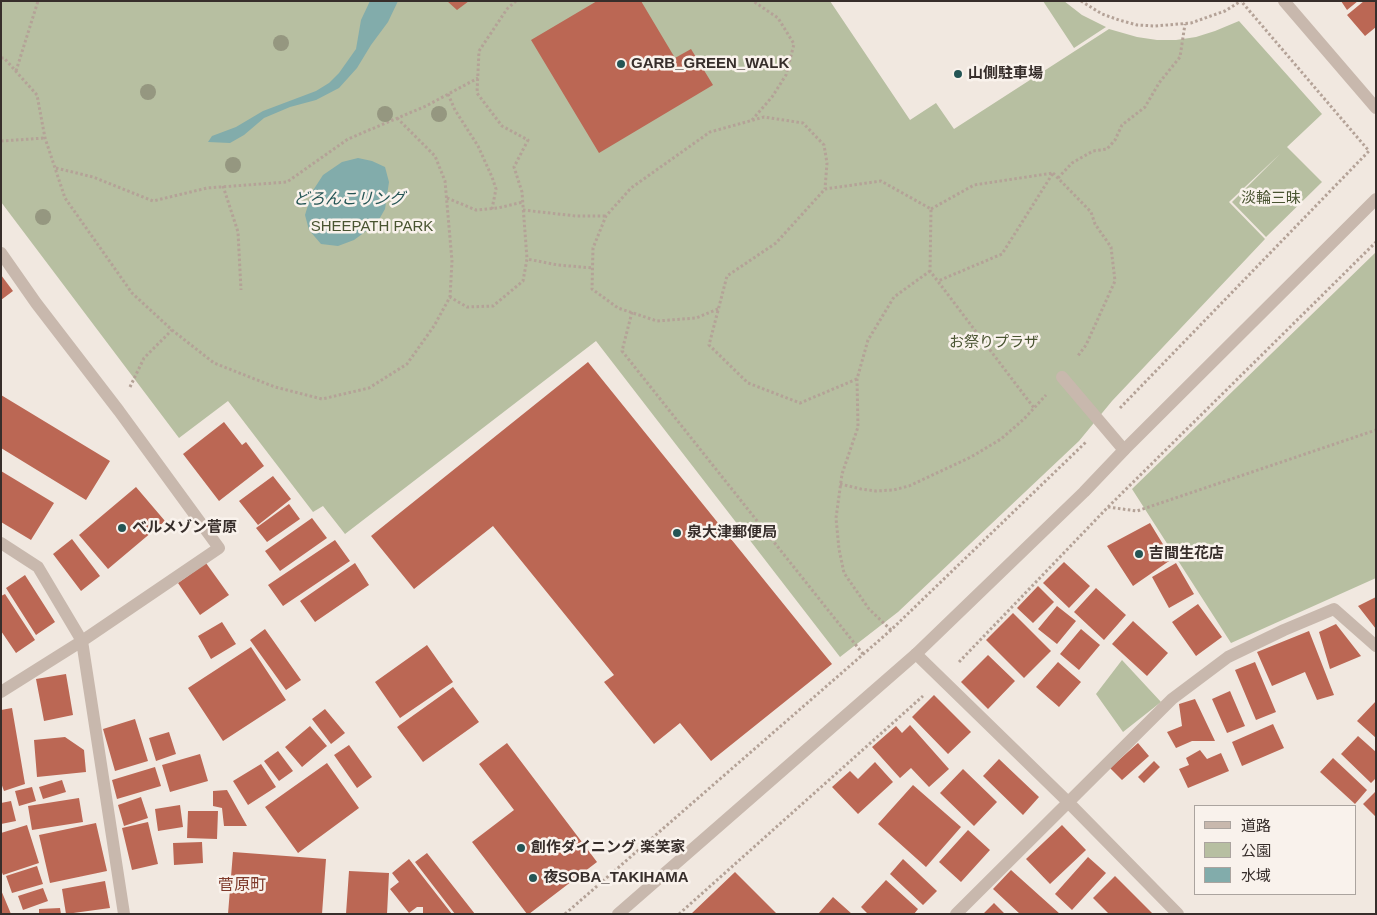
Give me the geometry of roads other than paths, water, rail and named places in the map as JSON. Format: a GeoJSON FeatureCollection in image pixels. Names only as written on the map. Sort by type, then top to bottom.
{"type":"FeatureCollection","features":[{"type":"Feature","properties":{"kind":"street"},"geometry":{"type":"LineString","coordinates":[[1284,1],[1376,108]]}},
{"type":"Feature","properties":{"kind":"street"},"geometry":{"type":"LineString","coordinates":[[618,914],[916,654],[1084,492],[1376,199]]}},
{"type":"Feature","properties":{"kind":"street"},"geometry":{"type":"LineString","coordinates":[[1,253],[36,304],[119,411],[219,548],[82,641],[1,692]]}},
{"type":"Feature","properties":{"kind":"street"},"geometry":{"type":"LineString","coordinates":[[1062,378],[1124,450]]}},
{"type":"Feature","properties":{"kind":"street"},"geometry":{"type":"LineString","coordinates":[[1,543],[38,567],[82,641],[124,914]]}},
{"type":"Feature","properties":{"kind":"street"},"geometry":{"type":"LineString","coordinates":[[956,914],[1172,699],[1228,657],[1334,609],[1376,646]]}},
{"type":"Feature","properties":{"kind":"street"},"geometry":{"type":"LineString","coordinates":[[916,654],[1068,802],[1178,914]]}},
{"type":"Feature","properties":{"kind":"water"},"geometry":{"type":"Polygon","coordinates":[[[370,1],[398,1],[388,22],[357,68],[339,88],[316,100],[290,107],[264,118],[244,135],[230,143],[208,142],[212,136],[236,127],[263,111],[316,91],[329,83],[339,73],[356,49],[361,20],[370,1]]]}},
{"type":"Feature","properties":{"kind":"water","name":"どろんこリング"},"geometry":{"type":"Polygon","coordinates":[[[358,158],[372,161],[385,167],[389,182],[385,209],[377,223],[354,240],[338,246],[321,244],[309,230],[305,215],[312,192],[323,175],[342,162],[358,158]]]}},
{"type":"Feature","properties":{"kind":"place","name":"GARB_GREEN_WALK"},"geometry":{"type":"Point","coordinates":[621,64]}},
{"type":"Feature","properties":{"kind":"place","name":"山側駐車場"},"geometry":{"type":"Point","coordinates":[958,74]}},
{"type":"Feature","properties":{"kind":"place","name":"ベルメゾン菅原"},"geometry":{"type":"Point","coordinates":[122,528]}},
{"type":"Feature","properties":{"kind":"place","name":"泉大津郵便局"},"geometry":{"type":"Point","coordinates":[677,533]}},
{"type":"Feature","properties":{"kind":"place","name":"吉間生花店"},"geometry":{"type":"Point","coordinates":[1139,554]}},
{"type":"Feature","properties":{"kind":"place","name":"創作ダイニング 楽笑家"},"geometry":{"type":"Point","coordinates":[521,848]}},
{"type":"Feature","properties":{"kind":"place","name":"夜SOBA_TAKIHAMA"},"geometry":{"type":"Point","coordinates":[533,878]}},
{"type":"Feature","properties":{"kind":"district","name":"菅原町"},"geometry":{"type":"Point","coordinates":[242,886]}},
{"type":"Feature","properties":{"kind":"park label","name":"淡輪三昧"},"geometry":{"type":"Point","coordinates":[1271,199]}},
{"type":"Feature","properties":{"kind":"park label","name":"SHEEPATH PARK"},"geometry":{"type":"Point","coordinates":[372,227]}},
{"type":"Feature","properties":{"kind":"park label","name":"お祭りプラザ"},"geometry":{"type":"Point","coordinates":[994,343]}}]}
